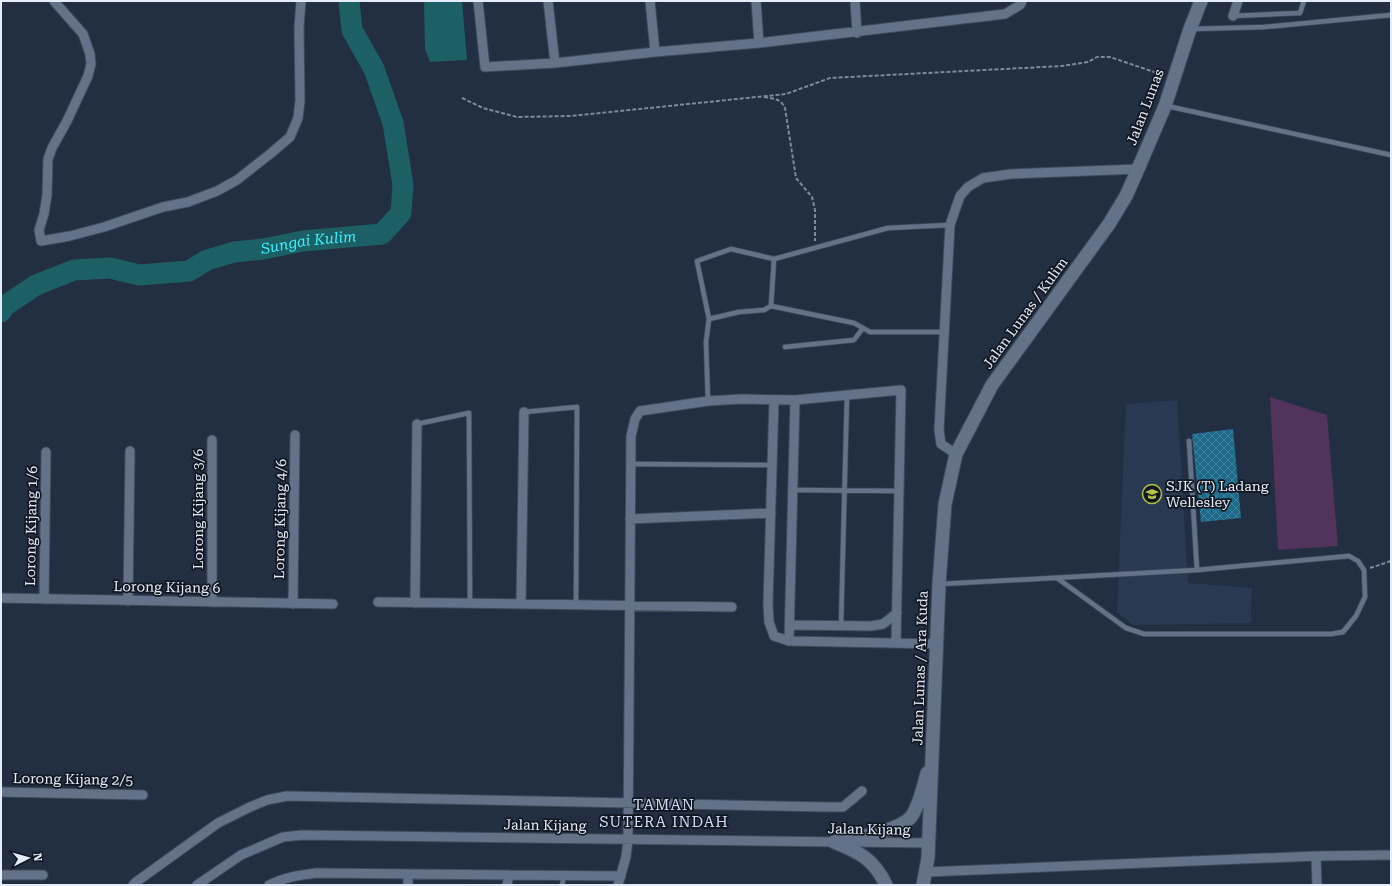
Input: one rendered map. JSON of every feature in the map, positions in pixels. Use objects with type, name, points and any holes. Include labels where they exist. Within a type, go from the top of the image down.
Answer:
[{"type":"main road","name":"Jalan Lunas","points":[[1190,29],[1194,1]]},
{"type":"main road","name":"Jalan Lunas","points":[[1126,196],[1165,106],[1190,29],[1201,1]]},
{"type":"main road","name":"Jalan Lunas / Kulim","points":[[956,454],[992,385],[1109,224],[1126,196]]},
{"type":"main road","name":"Jalan Lunas / Ara Kuda","points":[[923,885],[929,843],[938,644],[939,584],[945,504],[956,454]]},
{"type":"main road","points":[[834,842],[879,832],[899,825],[911,817],[919,799],[933,756]]},
{"type":"main road","points":[[834,842],[854,850],[866,858],[882,875],[886,885]]},
{"type":"street","points":[[54,1],[83,34],[90,54],[91,64],[88,76],[48,159],[47,195],[44,214],[38,230],[41,241],[70,236],[163,207],[188,202],[217,191],[237,180],[290,137],[298,118],[300,101],[299,27],[301,1]]},
{"type":"street","points":[[478,1],[484,67],[555,63],[759,43],[1005,14],[1020,5],[1022,1]]},
{"type":"street","points":[[548,1],[555,63]]},
{"type":"street","points":[[650,1],[655,52]]},
{"type":"street","points":[[756,1],[759,43]]},
{"type":"street","points":[[855,1],[857,32]]},
{"type":"street","points":[[1233,16],[1238,1]]},
{"type":"street","points":[[956,454],[941,444],[939,430],[950,225],[960,196],[968,187],[983,178],[1010,174],[1138,169]]},
{"type":"street","points":[[269,885],[286,878],[317,873],[564,876],[620,880],[626,858],[628,840],[631,436],[635,419],[640,411],[708,401],[741,399],[795,400],[901,390],[896,643]]},
{"type":"street","points":[[774,400],[768,622],[774,636],[789,641],[938,644]]},
{"type":"street","points":[[789,641],[795,400]]},
{"type":"street","points":[[521,604],[524,412]]},
{"type":"street","points":[[415,603],[417,424]]},
{"type":"street","name":"Lorong Kijang 4/6","points":[[293,604],[295,435]]},
{"type":"street","name":"Lorong Kijang 3/6","points":[[212,440],[212,602]]},
{"type":"street","points":[[128,601],[130,451]]},
{"type":"street","name":"Lorong Kijang 1/6","points":[[44,599],[46,452]]},
{"type":"street","points":[[630,518],[771,513]]},
{"type":"street","name":"Lorong Kijang 6","points":[[1,598],[333,604]]},
{"type":"street","points":[[378,602],[732,607]]},
{"type":"street","points":[[790,625],[871,626],[883,624],[897,613]]},
{"type":"street","points":[[133,885],[218,823],[267,800],[286,796],[844,807],[862,791]]},
{"type":"street","name":"Lorong Kijang 2/5","points":[[1,792],[143,795]]},
{"type":"street","name":"Jalan Kijang","points":[[197,885],[241,855],[264,844],[282,838],[295,836],[929,843]]},
{"type":"street","points":[[926,872],[1316,856],[1391,855]]},
{"type":"street","points":[[1316,856],[1317,885]]},
{"type":"street","points":[[408,874],[408,885]]},
{"type":"street","points":[[1,875],[43,875]]},
{"type":"street","points":[[507,885],[509,875]]},
{"type":"lane","points":[[1233,16],[1300,13],[1304,1]]},
{"type":"lane","points":[[1190,29],[1264,27],[1391,15]]},
{"type":"lane","points":[[1165,106],[1391,155]]},
{"type":"lane","points":[[708,401],[706,342],[709,319],[696,261],[731,249],[774,259],[888,228],[950,225]]},
{"type":"lane","points":[[771,306],[774,259]]},
{"type":"lane","points":[[709,319],[739,312],[764,310],[771,306],[854,323],[870,332],[944,332]]},
{"type":"lane","points":[[785,347],[854,340],[863,328]]},
{"type":"lane","points":[[841,626],[847,395]]},
{"type":"lane","points":[[524,412],[577,407],[576,605]]},
{"type":"lane","points":[[417,424],[469,413],[470,604]]},
{"type":"lane","points":[[1189,441],[1197,570]]},
{"type":"lane","points":[[631,464],[772,465]]},
{"type":"lane","points":[[793,490],[899,491]]},
{"type":"lane","points":[[939,584],[1197,570],[1349,556],[1358,561],[1364,570],[1365,597],[1356,616],[1343,632],[1331,634],[1144,634],[1126,628],[1057,578]]},
{"type":"lane","points":[[562,885],[564,876]]},
{"type":"path","points":[[462,98],[483,108],[517,117],[571,116],[786,94],[830,78],[1062,66],[1088,62],[1096,57],[1110,57],[1174,79]]},
{"type":"path","points":[[761,96],[777,99],[782,102],[785,108],[796,178],[812,197],[815,210],[815,248]]},
{"type":"path","points":[[1364,570],[1391,561]]},
{"type":"shaded area","points":[[424,1],[462,1],[467,60],[430,62],[425,49]]},
{"type":"shaded area","points":[[1270,397],[1327,415],[1338,546],[1278,550]]},
{"type":"shaded area","name":"SJK (T) Ladang Wellesley","points":[[1177,400],[1188,583],[1252,588],[1251,623],[1133,625],[1117,612],[1126,404]]},
{"type":"building","points":[[1233,429],[1241,518],[1201,522],[1192,434]]},
{"type":"waterway","name":"Sungai Kulim","points":[[1,312],[6,305],[36,285],[74,270],[110,268],[139,275],[189,271],[207,260],[234,252],[263,249],[303,241],[382,234],[401,213],[403,185],[393,123],[374,69],[352,30],[349,1]]},
{"type":"place","name":"SJK (T) Ladang Wellesley","points":[[1152,494]]},
{"type":"district","name":"TAMAN SUTERA INDAH","points":[[664,814]]}]
